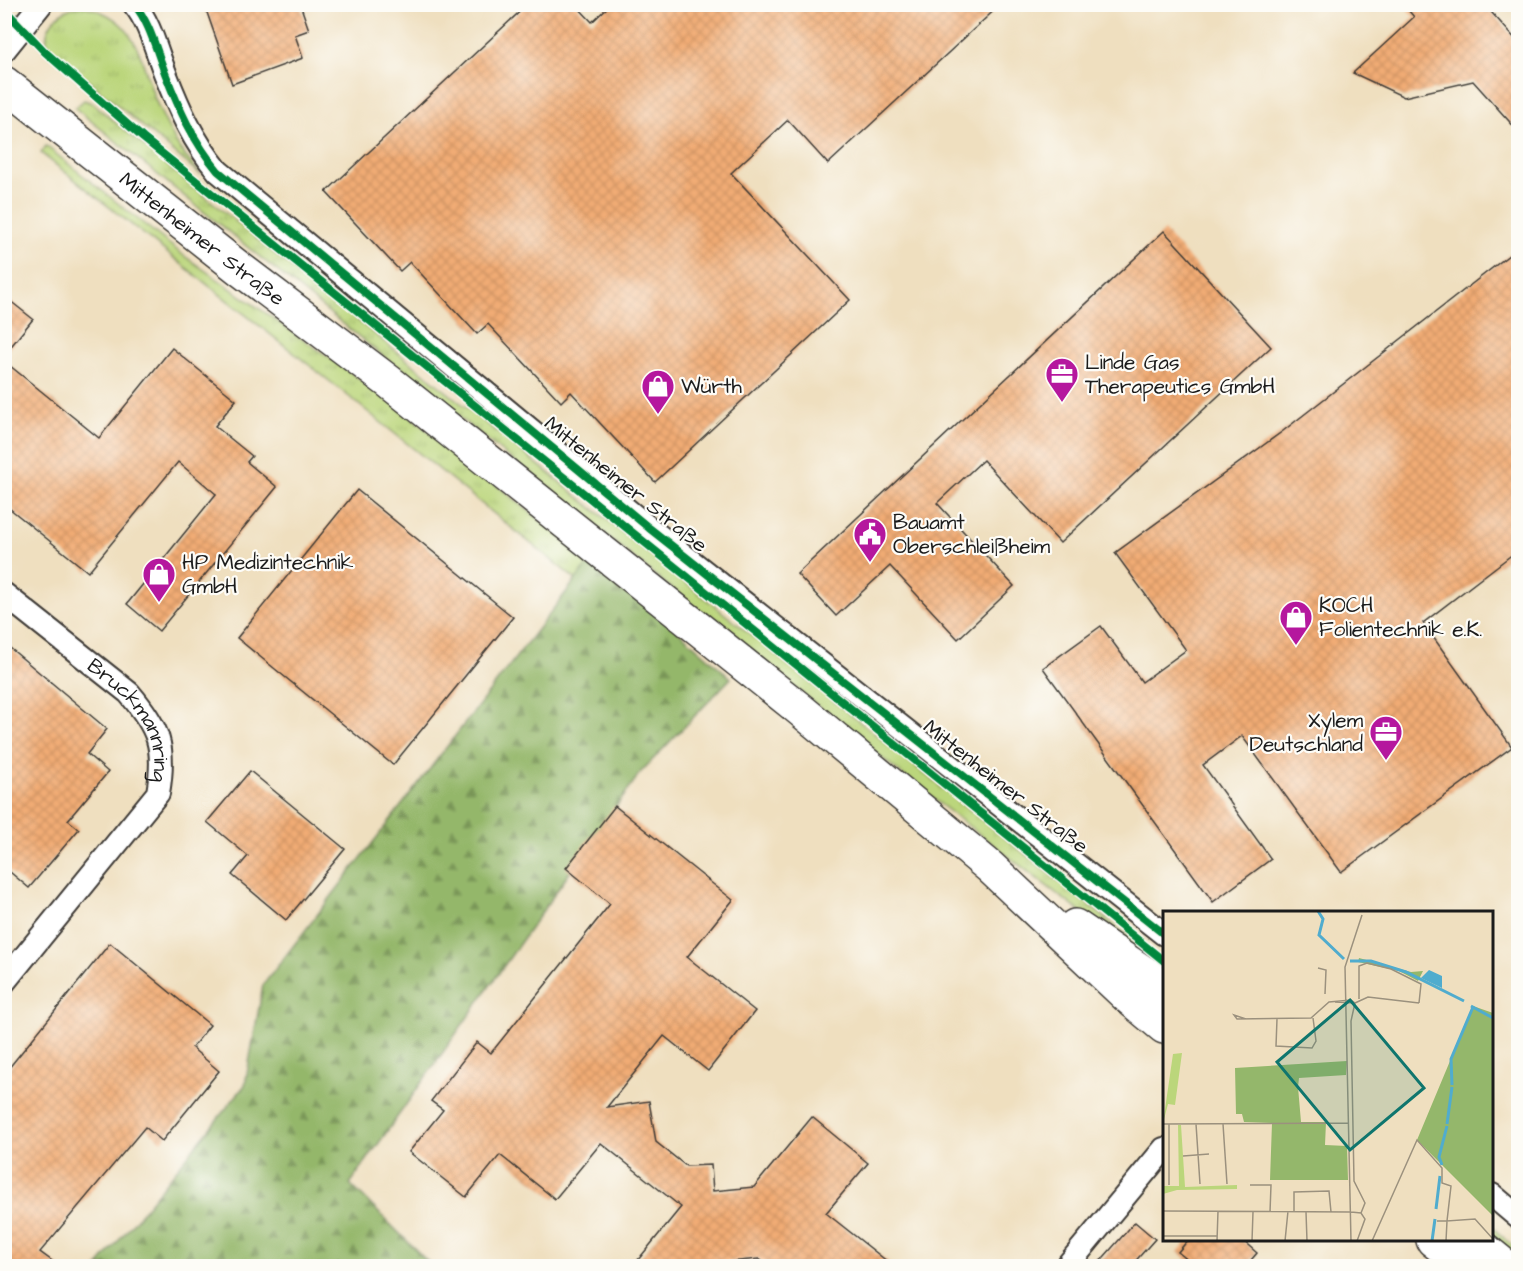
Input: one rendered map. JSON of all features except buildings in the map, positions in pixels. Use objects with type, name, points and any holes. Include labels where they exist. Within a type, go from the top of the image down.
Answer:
[{"type":"main road","name":"Mittenheimer Straße","points":[[4,83],[240,269],[407,396],[797,707],[990,867],[1128,997],[1163,1026]]},
{"type":"main road","name":"Mittenheimer Straße","points":[[990,867],[1148,975],[1163,988]]},
{"type":"main road","points":[[1435,1241],[1466,1266]]},
{"type":"main road","points":[[1475,1241],[1505,1266]]},
{"type":"street","points":[[4,50],[41,4]]},
{"type":"street","name":"Mittenheimer Straße","points":[[134,4],[146,21],[189,130],[201,151],[218,171],[649,528],[1163,933]]},
{"type":"street","name":"Bruckmannring","points":[[4,594],[129,693],[144,711],[160,743],[162,768],[158,793],[4,982]]},
{"type":"street","points":[[1067,1266],[1163,1150]]},
{"type":"street","points":[[1493,1196],[1518,1217]]},
{"type":"green space","points":[[82,6],[100,11],[114,19],[133,40],[157,104],[176,142],[201,175],[48,47],[48,30],[54,20],[69,9]]},
{"type":"green space","points":[[84,100],[92,103],[302,276],[1163,964],[1163,975],[918,787],[75,108]]},
{"type":"green space","points":[[46,146],[183,255],[388,399],[631,592],[622,617],[342,391],[41,153]]},
{"type":"green space","points":[[594,556],[731,678],[640,773],[350,1184],[432,1266],[98,1266],[245,1085],[263,985]]},
{"type":"green space","points":[[1493,1229],[1518,1251],[1518,1263],[1493,1241]]},
{"type":"cycle path","points":[[134,4],[148,28],[187,124],[218,171],[649,528],[1163,933]]},
{"type":"cycle path","points":[[4,9],[45,52],[143,138],[1163,960]]},
{"type":"place","name":"Linde Gas Therapeutics GmbH","points":[[1062,403]]},
{"type":"place","name":"Würth","points":[[658,415]]},
{"type":"place","name":"Bauamt Oberschleißheim","points":[[870,563]]},
{"type":"place","name":"HP Medizintechnik GmbH","points":[[159,603]]},
{"type":"place","name":"KOCH Folientechnik e.K.","points":[[1296,646]]},
{"type":"place","name":"Xylem Deutschland","points":[[1386,761]]}]
